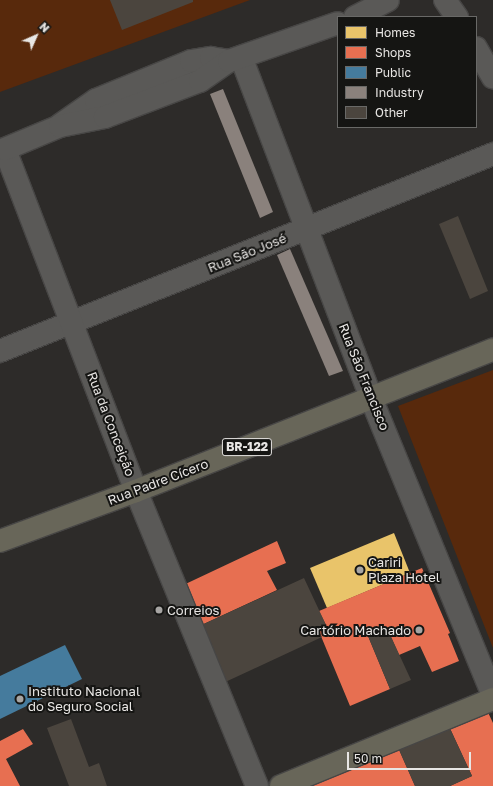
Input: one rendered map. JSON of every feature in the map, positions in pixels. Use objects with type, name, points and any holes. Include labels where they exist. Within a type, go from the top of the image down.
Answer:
[{"type":"highway","name":"Rua Padre Cícero","points":[[0,541],[136,491],[493,350]]},
{"type":"highway","points":[[281,786],[493,699]]},
{"type":"street","points":[[445,0],[456,16]]},
{"type":"street","points":[[356,10],[384,1]]},
{"type":"street","points":[[235,59],[337,23]]},
{"type":"street","points":[[477,50],[493,78]]},
{"type":"street","name":"Rua da Conceição","points":[[235,59],[200,81],[105,117],[60,126],[5,149],[73,322],[136,491],[257,786]]},
{"type":"street","name":"Rua São Francisco","points":[[235,59],[305,230],[371,398],[493,694]]},
{"type":"street","name":"Rua São José","points":[[0,351],[493,154]]},
{"type":"shaded area","points":[[0,0],[250,0],[0,92]]},
{"type":"shaded area","points":[[493,370],[493,648],[398,406]]},
{"type":"building: Homes","name":"Cariri Plaza Hotel","points":[[394,533],[410,573],[327,608],[310,568]]},
{"type":"building: Shops","points":[[277,541],[286,563],[267,571],[277,590],[195,628],[177,588]]},
{"type":"building: Shops","points":[[422,568],[450,633],[448,634],[459,661],[432,672],[420,646],[399,655],[387,628],[368,636],[390,689],[350,706],[318,629],[326,625],[319,611]]},
{"type":"building: Shops","points":[[485,706],[493,723],[493,786],[450,786],[472,776],[447,722]]},
{"type":"building: Shops","points":[[23,729],[33,744],[6,759],[20,786],[0,786],[0,741]]},
{"type":"building: Shops","points":[[397,745],[415,786],[305,786]]},
{"type":"building: Public","name":"Instituto Nacional do Seguro Social","points":[[65,645],[82,679],[0,719],[0,676]]},
{"type":"building: Industry","points":[[223,89],[273,212],[260,218],[210,94]]},
{"type":"building: Industry","points":[[290,249],[343,371],[329,376],[277,255]]},
{"type":"building: Other","points":[[110,0],[193,0],[193,2],[122,30]]},
{"type":"building: Other","points":[[458,216],[488,291],[470,299],[439,224]]},
{"type":"building: Other","points":[[304,578],[326,625],[318,629],[322,637],[221,684],[195,628]]},
{"type":"building: Other","points":[[387,628],[411,680],[390,689],[368,636]]},
{"type":"building: Other","points":[[71,719],[89,767],[99,763],[107,786],[69,786],[47,728]]},
{"type":"building: Other","points":[[447,722],[472,776],[450,786],[415,786],[397,745]]},
{"type":"place","name":"Cariri Plaza Hotel","points":[[360,570]]},
{"type":"place","name":"Correios","points":[[159,610]]},
{"type":"place","name":"Cartório Machado","points":[[419,630]]},
{"type":"place","name":"Instituto Nacional do Seguro Social","points":[[20,699]]}]
